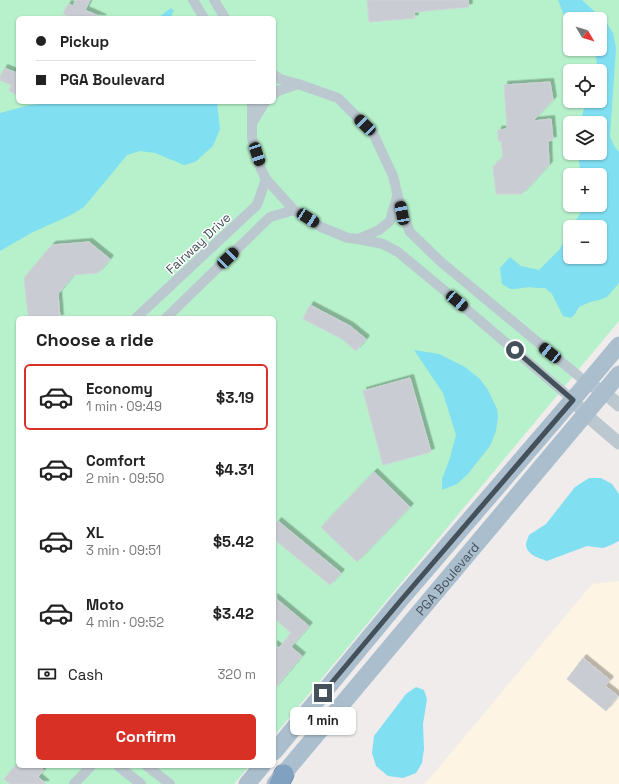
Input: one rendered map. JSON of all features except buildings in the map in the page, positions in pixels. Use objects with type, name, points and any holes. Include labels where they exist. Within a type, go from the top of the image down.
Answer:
[{"type":"main road","name":"PGA Boulevard","points":[[276,750],[402,599],[619,345]]},
{"type":"main road","name":"PGA Boulevard","points":[[279,781],[619,374]]},
{"type":"main road","points":[[247,784],[260,768]]},
{"type":"street","points":[[193,0],[203,16]]},
{"type":"street","points":[[214,0],[225,16]]},
{"type":"street","points":[[276,76],[338,98],[374,133],[393,176],[402,213],[410,232],[441,262],[587,383],[604,392],[619,405]]},
{"type":"street","points":[[276,92],[298,84]]},
{"type":"street","points":[[252,104],[252,138],[262,169],[266,179],[294,210],[321,227],[348,238],[383,244],[398,252],[573,400],[585,414],[619,443]]},
{"type":"street","points":[[252,123],[264,104]]},
{"type":"street","name":"Fairway Drive","points":[[138,316],[257,205],[266,179]]},
{"type":"street","points":[[358,239],[379,230],[390,220],[398,193]]},
{"type":"street","points":[[168,316],[270,218],[294,210]]},
{"type":"street","points":[[74,784],[89,768]]},
{"type":"street","points":[[121,768],[141,784]]},
{"type":"street","points":[[150,768],[170,784]]},
{"type":"shaded area","points":[[619,581],[619,784],[425,784],[592,584]]},
{"type":"green space","points":[[0,0],[619,0],[619,321],[276,734],[276,316],[16,316],[16,768],[247,768],[234,784],[0,784]]},
{"type":"water","points":[[558,0],[582,0],[595,12],[563,12]]},
{"type":"water","points":[[171,8],[174,11],[171,16],[160,16]]},
{"type":"water","points":[[607,24],[613,33],[616,48],[610,136],[614,146],[619,152],[619,283],[607,297],[579,307],[571,318],[563,316],[552,294],[545,288],[530,287],[510,289],[502,284],[500,268],[510,257],[521,266],[539,270],[559,250],[563,243],[563,264],[607,264],[607,220],[576,220],[581,212],[607,212],[607,168],[580,168],[579,160],[607,160],[607,116],[582,116],[584,108],[607,108],[607,64],[597,64],[596,57],[607,56]]},
{"type":"water","points":[[217,104],[220,129],[213,146],[195,162],[184,165],[155,153],[140,151],[127,155],[84,207],[69,216],[33,232],[0,251],[0,113],[30,105]]},
{"type":"water","points":[[414,350],[439,354],[465,367],[480,379],[488,390],[497,409],[498,417],[496,431],[490,446],[467,475],[457,484],[442,490],[442,479],[449,461],[456,435],[443,393]]},
{"type":"water","points":[[589,478],[601,478],[612,484],[619,494],[619,541],[603,548],[587,546],[547,561],[531,554],[526,545],[529,535],[546,524],[575,487]]},
{"type":"water","points":[[416,687],[424,690],[427,699],[423,724],[424,749],[422,763],[416,773],[403,778],[388,776],[376,766],[372,753],[374,736],[406,694]]},
{"type":"route","points":[[323,693],[573,400],[515,350]]}]
